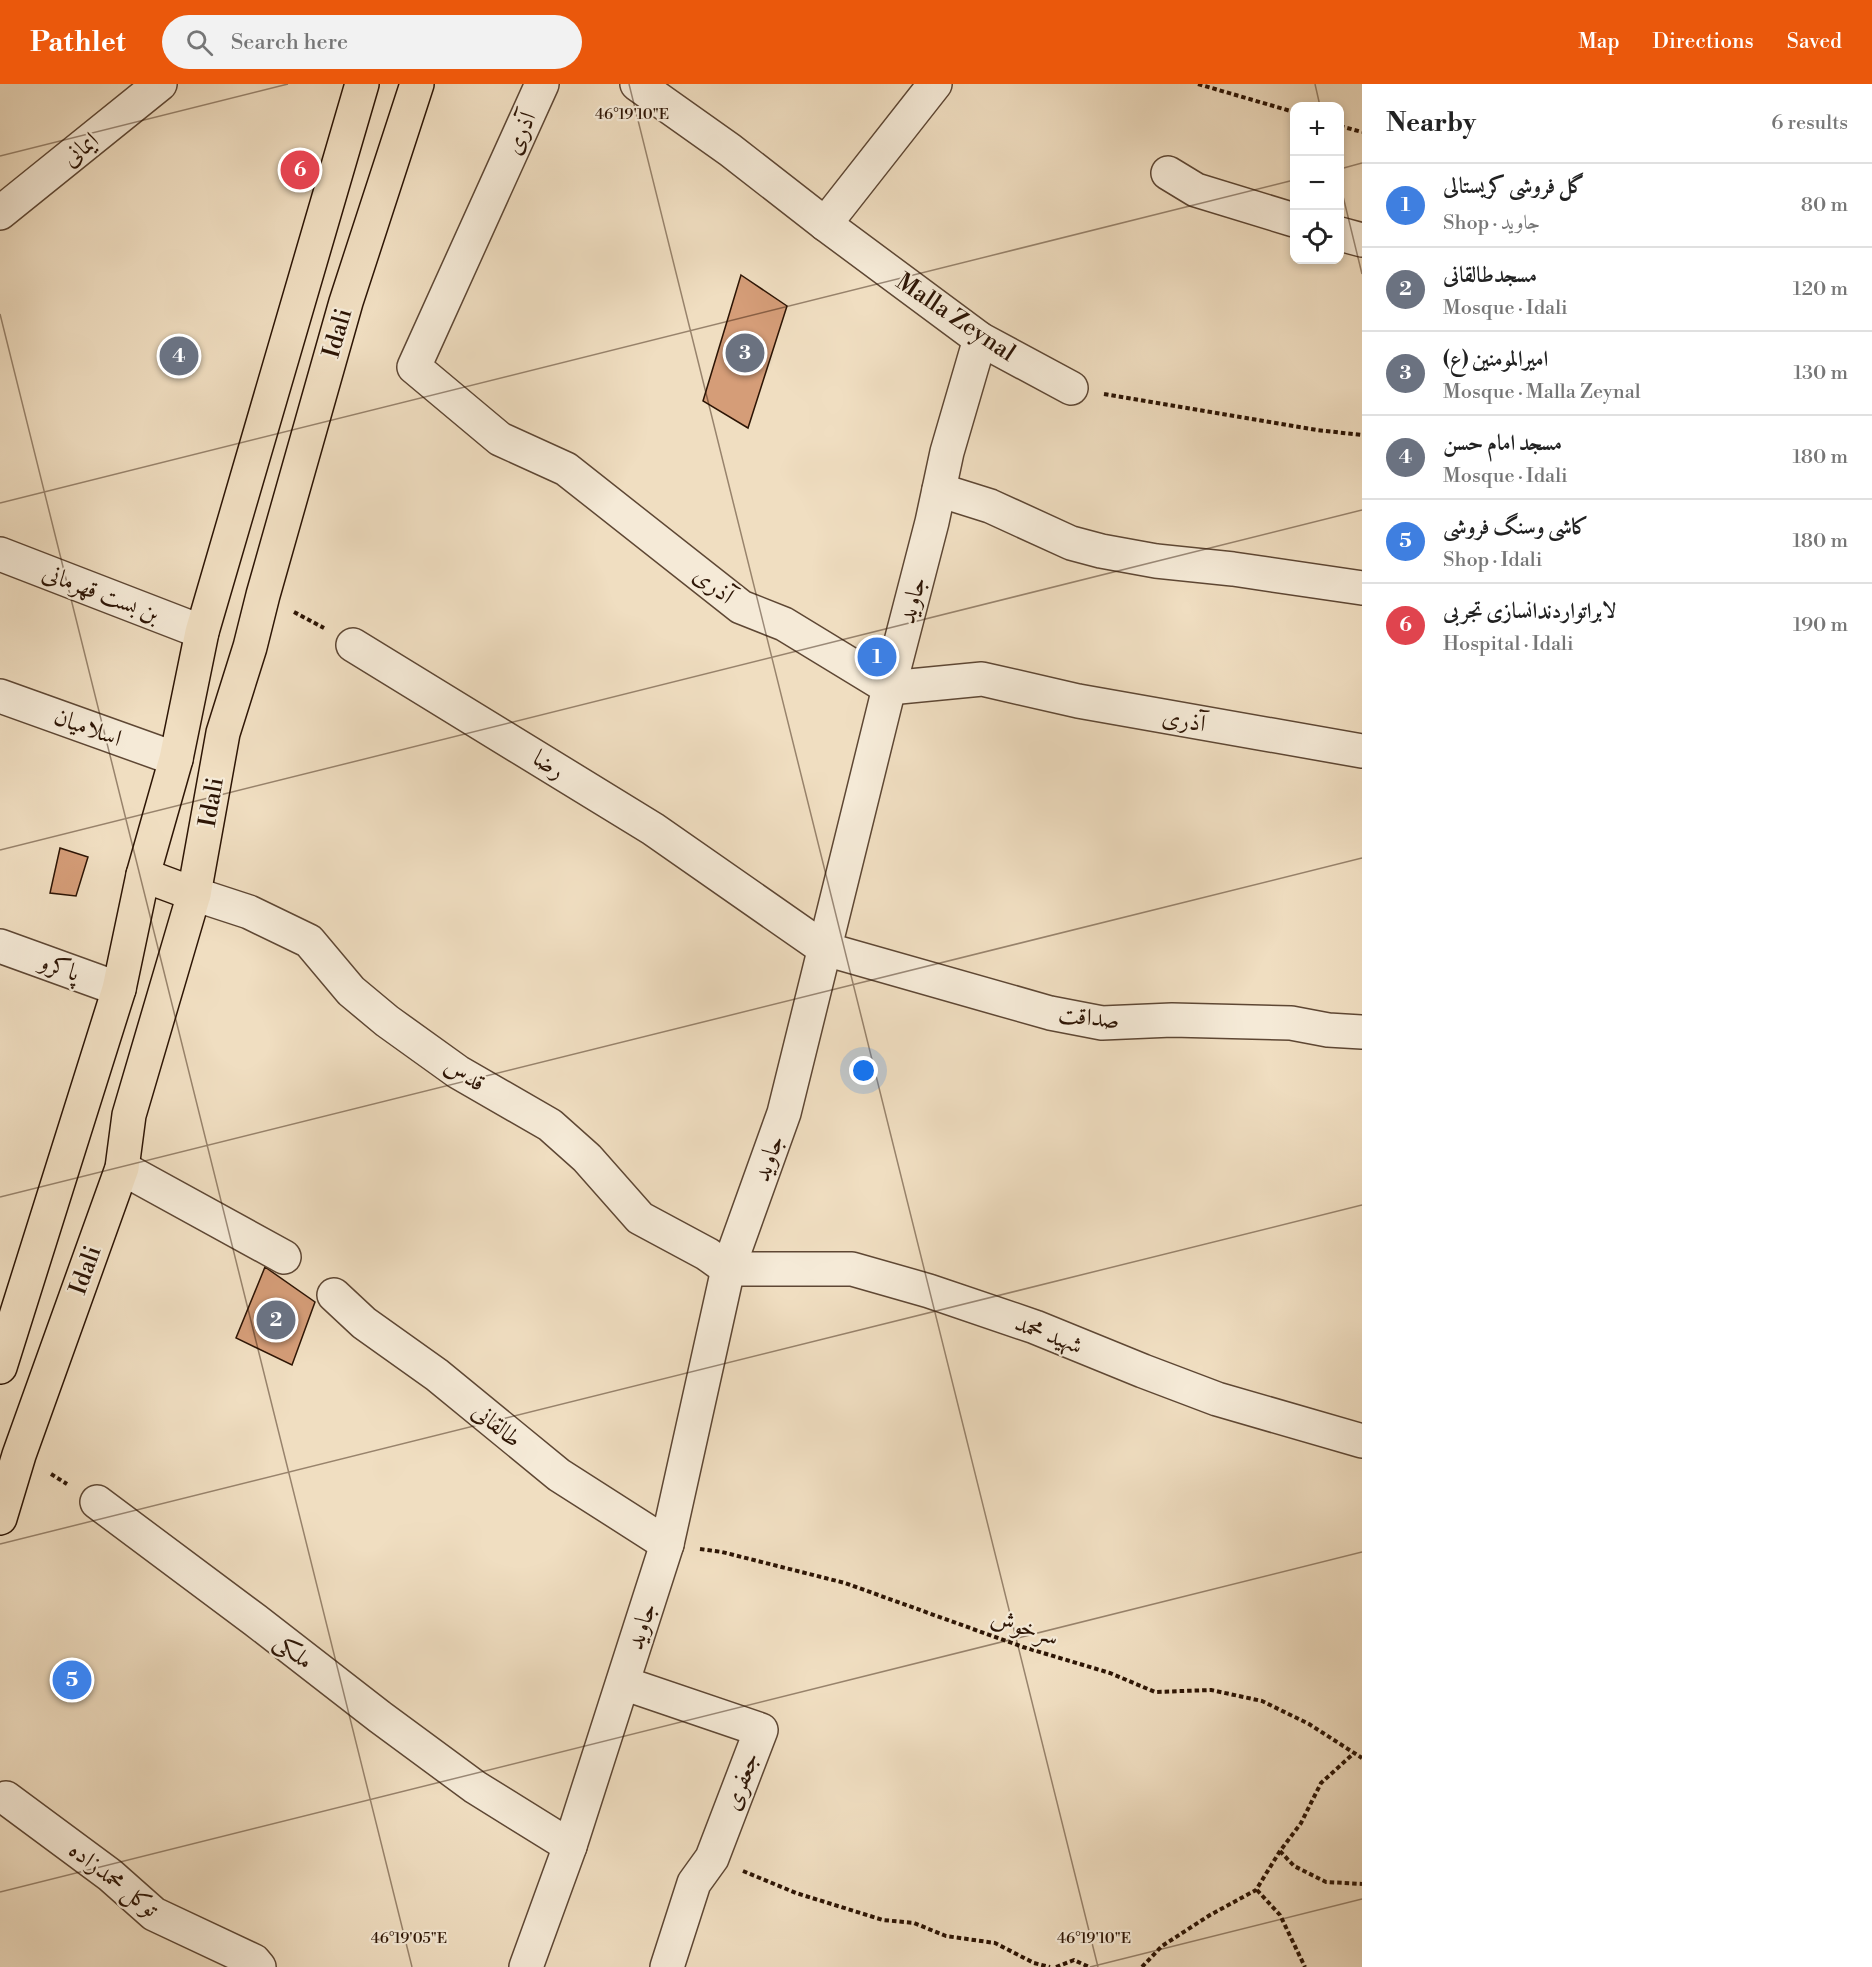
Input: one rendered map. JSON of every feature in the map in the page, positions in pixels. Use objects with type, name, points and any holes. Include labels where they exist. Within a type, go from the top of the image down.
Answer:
[{"type":"main road","name":"Idali","points":[[0,1367],[119,988],[143,875],[176,759],[202,632],[362,84]]},
{"type":"main road","name":"Idali","points":[[0,1518],[19,1455],[122,1168],[129,1115],[194,894],[223,733],[250,647],[346,302],[417,84]]},
{"type":"main road","points":[[143,875],[194,894]]},
{"type":"street","name":"ایمانی","points":[[0,213],[160,84]]},
{"type":"street","name":"آذری","points":[[543,84],[414,367],[500,439],[566,469],[741,607],[784,624],[889,688],[982,679],[1078,701],[1362,751]]},
{"type":"street","name":"Malla Zeynal","points":[[637,84],[730,150],[980,339],[1071,388]]},
{"type":"street","points":[[825,224],[935,84]]},
{"type":"street","points":[[1168,173],[1196,190],[1290,219]]},
{"type":"street","points":[[1344,235],[1362,240]]},
{"type":"street","name":"جاوید","points":[[526,1967],[570,1846],[667,1544],[728,1269],[784,1113],[950,442],[980,339]]},
{"type":"street","points":[[939,490],[990,506],[1071,543],[1101,551],[1156,561],[1233,569],[1362,588]]},
{"type":"street","name":"بن بست قهرمانی","points":[[0,554],[202,632]]},
{"type":"street","name":"رضا","points":[[353,645],[653,829],[825,950]]},
{"type":"street","name":"اسلامیان","points":[[0,696],[176,759]]},
{"type":"street","name":"قدس","points":[[194,894],[249,912],[309,940],[351,991],[387,1021],[458,1072],[550,1125],[587,1158],[640,1218],[707,1254],[728,1269]]},
{"type":"street","name":"پاکرو","points":[[0,946],[119,988]]},
{"type":"street","name":"صداقت","points":[[825,950],[1050,1013],[1102,1023],[1172,1020],[1279,1023],[1362,1032]]},
{"type":"street","points":[[122,1168],[284,1257]]},
{"type":"street","name":"شهید محمد","points":[[728,1269],[852,1269],[1035,1327],[1217,1398],[1362,1441]]},
{"type":"street","name":"طالقانی","points":[[334,1296],[364,1323],[437,1375],[559,1474],[667,1544]]},
{"type":"street","name":"ملکی","points":[[97,1502],[475,1787],[570,1846]]},
{"type":"street","name":"جعفری","points":[[622,1683],[761,1730],[712,1858],[694,1883],[667,1967]]},
{"type":"street","name":"توکل محمدزاده","points":[[6,1798],[110,1875],[154,1914],[254,1960],[259,1967]]},
{"type":"path","points":[[1198,84],[1290,111]]},
{"type":"path","points":[[1344,127],[1362,132]]},
{"type":"path","points":[[1071,388],[1317,430],[1362,435]]},
{"type":"path","points":[[263,595],[353,645]]},
{"type":"path","points":[[19,1455],[97,1502]]},
{"type":"path","name":"سرخوش","points":[[667,1544],[722,1552],[845,1583],[1023,1647],[1110,1673],[1155,1692],[1211,1690],[1262,1701],[1309,1724],[1362,1758]]},
{"type":"path","points":[[1142,1967],[1162,1946],[1210,1915],[1256,1890],[1301,1822],[1321,1783],[1353,1754]]},
{"type":"path","points":[[1280,1851],[1294,1866],[1326,1882],[1362,1884]]},
{"type":"path","points":[[712,1858],[796,1893],[883,1920],[914,1923],[946,1936],[995,1942],[1034,1963],[1050,1967]]},
{"type":"path","points":[[1256,1890],[1280,1915],[1305,1967]]},
{"type":"path","points":[[1056,1967],[1074,1960],[1089,1967]]},
{"type":"building","points":[[741,275],[787,306],[748,428],[703,401]]},
{"type":"building","points":[[60,848],[88,857],[76,896],[50,893]]},
{"type":"building","points":[[265,1267],[315,1302],[292,1365],[236,1338]]},
{"type":"place","name":"لابراتواردندانسازی تجربی","points":[[300,170]]},
{"type":"place","name":"امیرالمومنین (ع)","points":[[745,353]]},
{"type":"place","name":"مسجد امام حسن","points":[[179,356]]},
{"type":"place","name":"گل فروشی کریستالی","points":[[877,657]]},
{"type":"place","name":"مسجدطالقانی","points":[[276,1320]]},
{"type":"place","name":"کاشی وسنگ فروشی","points":[[72,1680]]}]
